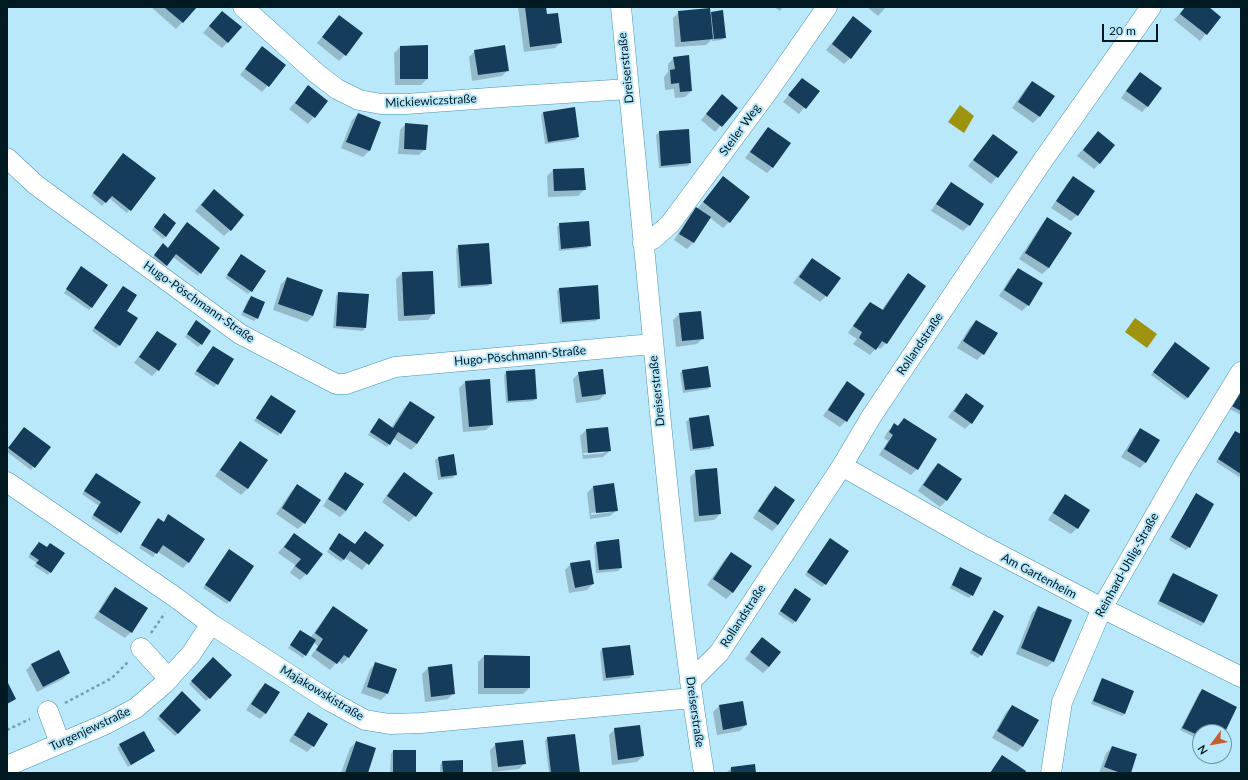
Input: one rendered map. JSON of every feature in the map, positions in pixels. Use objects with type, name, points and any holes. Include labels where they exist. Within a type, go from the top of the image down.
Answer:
[{"type":"street","name":"Mickiewiczstraße","points":[[243,7],[316,73],[337,89],[359,100],[381,104],[406,104],[629,89]]},
{"type":"street","name":"Dreiserstraße","points":[[620,7],[671,525],[691,690],[704,773]]},
{"type":"street","name":"Steiler Weg","points":[[643,243],[653,239],[670,224],[764,97],[827,7]]},
{"type":"street","name":"Rollandstraße","points":[[691,690],[719,653],[842,466],[871,417],[1041,164],[1151,7]]},
{"type":"street","name":"Hugo-Pöschmann-Straße","points":[[7,158],[36,185],[240,334],[336,384],[346,384],[395,367],[653,344]]},
{"type":"street","name":"Reinhard-Uhlig-Straße","points":[[1051,773],[1062,702],[1102,608],[1184,465],[1241,372]]},
{"type":"street","name":"Am Gartenheim","points":[[842,466],[976,542],[1102,608],[1241,677]]},
{"type":"street","name":"Majakowskistraße","points":[[7,482],[175,597],[211,624],[330,701],[365,720],[390,724],[421,723],[691,690]]},
{"type":"street","name":"Turgenjewstraße","points":[[7,766],[106,724],[136,708],[169,679],[191,654],[211,624]]},
{"type":"street","points":[[141,648],[169,679]]},
{"type":"street","points":[[48,711],[60,743]]},
{"type":"path","points":[[7,730],[112,678],[141,648],[175,597]]},
{"type":"shaded area","points":[[960,105],[974,116],[964,133],[948,122]]},
{"type":"shaded area","points":[[1135,318],[1157,334],[1147,348],[1125,332]]},
{"type":"building","points":[[164,7],[197,7],[183,23]]},
{"type":"building","points":[[525,7],[546,7],[547,14],[558,13],[562,43],[530,47]]},
{"type":"building","points":[[1185,7],[1209,7],[1221,17],[1207,35],[1180,14]]},
{"type":"building","points":[[710,8],[713,39],[681,42],[678,11]]},
{"type":"building","points":[[723,10],[726,38],[714,39],[711,12]]},
{"type":"building","points":[[222,11],[242,27],[228,43],[209,26]]},
{"type":"building","points":[[339,15],[363,33],[346,56],[322,37]]},
{"type":"building","points":[[853,16],[872,31],[851,59],[832,44]]},
{"type":"building","points":[[428,45],[428,79],[400,79],[400,46]]},
{"type":"building","points":[[505,45],[509,71],[478,75],[474,50]]},
{"type":"building","points":[[262,46],[286,65],[269,87],[245,69]]},
{"type":"building","points":[[689,55],[692,91],[680,92],[679,83],[671,84],[670,70],[675,69],[673,57]]},
{"type":"building","points":[[1140,72],[1162,88],[1148,107],[1126,91]]},
{"type":"building","points":[[802,78],[820,91],[806,109],[788,95]]},
{"type":"building","points":[[1032,81],[1055,96],[1040,117],[1018,102]]},
{"type":"building","points":[[308,85],[328,101],[315,118],[295,103]]},
{"type":"building","points":[[722,94],[738,108],[722,127],[706,114]]},
{"type":"building","points":[[575,107],[579,137],[548,142],[543,112]]},
{"type":"building","points":[[358,113],[381,122],[370,151],[346,142]]},
{"type":"building","points":[[405,123],[428,125],[426,150],[404,149]]},
{"type":"building","points":[[768,127],[791,143],[773,168],[750,152]]},
{"type":"building","points":[[689,129],[691,163],[661,166],[659,131]]},
{"type":"building","points":[[1098,131],[1115,145],[1100,164],[1083,150]]},
{"type":"building","points":[[993,134],[1018,152],[998,178],[973,160]]},
{"type":"building","points":[[123,153],[156,178],[131,211],[112,196],[106,203],[93,193]]},
{"type":"building","points":[[584,168],[586,190],[554,191],[553,169]]},
{"type":"building","points":[[723,176],[750,197],[730,223],[703,202]]},
{"type":"building","points":[[1073,176],[1095,191],[1078,216],[1056,201]]},
{"type":"building","points":[[951,182],[984,204],[970,226],[936,204]]},
{"type":"building","points":[[214,189],[244,215],[231,231],[201,205]]},
{"type":"building","points":[[696,207],[711,217],[694,243],[679,234]]},
{"type":"building","points":[[164,213],[176,223],[166,237],[154,227]]},
{"type":"building","points":[[1047,217],[1072,233],[1049,268],[1025,253]]},
{"type":"building","points":[[589,221],[591,246],[561,249],[559,223]]},
{"type":"building","points":[[187,222],[220,248],[201,274],[176,254],[167,266],[154,255],[163,243],[168,248]]},
{"type":"building","points":[[489,243],[492,284],[461,286],[458,245]]},
{"type":"building","points":[[241,254],[266,271],[252,292],[227,275]]},
{"type":"building","points":[[812,258],[841,278],[827,297],[799,277]]},
{"type":"building","points":[[81,266],[108,285],[92,308],[66,289]]},
{"type":"building","points":[[1018,268],[1043,283],[1029,306],[1004,290]]},
{"type":"building","points":[[433,271],[435,314],[404,316],[402,272]]},
{"type":"building","points":[[908,273],[926,286],[887,344],[882,341],[876,350],[859,338],[862,332],[853,326],[870,302],[883,310]]},
{"type":"building","points":[[287,277],[323,290],[313,316],[278,304]]},
{"type":"building","points":[[598,285],[600,319],[562,322],[559,288]]},
{"type":"building","points":[[123,286],[137,295],[127,311],[138,318],[120,346],[94,328]]},
{"type":"building","points":[[338,292],[369,294],[366,328],[336,326]]},
{"type":"building","points":[[251,296],[265,302],[258,319],[243,312]]},
{"type":"building","points":[[701,311],[704,339],[682,341],[679,313]]},
{"type":"building","points":[[196,320],[211,331],[202,345],[187,334]]},
{"type":"building","points":[[976,320],[998,333],[984,355],[963,341]]},
{"type":"building","points":[[157,331],[177,344],[159,371],[139,357]]},
{"type":"building","points":[[1175,342],[1210,368],[1188,398],[1153,372]]},
{"type":"building","points":[[213,346],[234,359],[218,385],[196,371]]},
{"type":"building","points":[[708,366],[711,387],[685,390],[682,370]]},
{"type":"building","points":[[535,369],[537,399],[508,401],[506,371]]},
{"type":"building","points":[[603,369],[606,394],[582,397],[578,372]]},
{"type":"building","points":[[490,379],[493,425],[469,427],[465,381]]},
{"type":"building","points":[[847,381],[865,394],[847,422],[828,410]]},
{"type":"building","points":[[1241,387],[1241,411],[1228,404]]},
{"type":"building","points":[[966,393],[984,406],[972,424],[954,411]]},
{"type":"building","points":[[271,395],[296,411],[281,434],[256,418]]},
{"type":"building","points":[[410,401],[435,417],[417,444],[398,432],[390,445],[370,432],[379,418],[393,428]]},
{"type":"building","points":[[709,415],[714,446],[693,449],[689,418]]},
{"type":"building","points":[[904,418],[937,439],[918,470],[884,449],[893,435],[889,432],[894,423],[898,426]]},
{"type":"building","points":[[24,427],[51,447],[35,468],[8,448]]},
{"type":"building","points":[[608,427],[611,451],[588,453],[586,429]]},
{"type":"building","points":[[1140,428],[1160,440],[1146,463],[1127,451]]},
{"type":"building","points":[[1235,431],[1241,434],[1241,474],[1218,459]]},
{"type":"building","points":[[240,441],[268,460],[248,489],[220,470]]},
{"type":"building","points":[[454,454],[457,475],[441,477],[438,457]]},
{"type":"building","points":[[938,463],[962,479],[947,501],[923,485]]},
{"type":"building","points":[[717,468],[721,514],[699,516],[695,470]]},
{"type":"building","points":[[345,472],[364,484],[346,511],[328,499]]},
{"type":"building","points":[[404,472],[433,493],[416,517],[387,496]]},
{"type":"building","points":[[96,473],[141,502],[121,533],[93,515],[101,502],[84,491]]},
{"type":"building","points":[[614,483],[618,511],[596,513],[593,486]]},
{"type":"building","points":[[297,484],[321,500],[305,524],[282,508]]},
{"type":"building","points":[[775,486],[795,500],[778,525],[758,511]]},
{"type":"building","points":[[1196,493],[1214,504],[1190,548],[1171,537]]},
{"type":"building","points":[[1065,494],[1090,510],[1078,529],[1053,513]]},
{"type":"building","points":[[168,514],[205,539],[189,563],[163,545],[157,554],[141,545],[158,518],[164,522]]},
{"type":"building","points":[[365,531],[384,545],[369,565],[350,551],[344,560],[329,549],[339,533],[355,544]]},
{"type":"building","points":[[294,533],[323,554],[307,575],[295,566],[301,559],[284,547]]},
{"type":"building","points":[[830,538],[849,551],[826,585],[807,572]]},
{"type":"building","points":[[619,539],[622,568],[599,570],[596,542]]},
{"type":"building","points":[[39,542],[47,547],[50,543],[65,553],[51,573],[36,563],[39,560],[30,554]]},
{"type":"building","points":[[229,549],[254,566],[230,602],[205,585]]},
{"type":"building","points":[[731,552],[752,566],[733,593],[713,579]]},
{"type":"building","points":[[590,560],[594,584],[575,588],[570,563]]},
{"type":"building","points":[[960,567],[982,578],[973,596],[952,585]]},
{"type":"building","points":[[1173,573],[1218,595],[1204,623],[1159,601]]},
{"type":"building","points":[[115,587],[148,608],[132,633],[99,612]]},
{"type":"building","points":[[795,588],[811,599],[796,622],[780,611]]},
{"type":"building","points":[[333,606],[368,630],[349,658],[344,655],[337,664],[316,650],[323,639],[315,633]]},
{"type":"building","points":[[1038,606],[1072,620],[1054,662],[1021,648]]},
{"type":"building","points":[[994,610],[1004,616],[982,656],[972,650]]},
{"type":"building","points":[[300,630],[316,640],[306,656],[290,645]]},
{"type":"building","points":[[762,637],[781,652],[769,667],[750,652]]},
{"type":"building","points":[[630,645],[634,675],[606,678],[602,648]]},
{"type":"building","points":[[59,650],[70,673],[43,687],[31,664]]},
{"type":"building","points":[[484,655],[530,656],[530,688],[484,688]]},
{"type":"building","points":[[213,657],[232,675],[210,699],[191,681]]},
{"type":"building","points":[[375,662],[397,669],[388,694],[367,687]]},
{"type":"building","points":[[452,664],[455,694],[431,697],[428,667]]},
{"type":"building","points":[[1102,678],[1134,691],[1125,714],[1093,701]]},
{"type":"building","points":[[7,681],[16,699],[7,704]]},
{"type":"building","points":[[265,683],[280,692],[266,714],[251,704]]},
{"type":"building","points":[[1202,689],[1237,707],[1229,724],[1192,724],[1192,732],[1182,728]]},
{"type":"building","points":[[182,691],[201,710],[178,734],[159,716]]},
{"type":"building","points":[[743,701],[747,725],[723,730],[719,705]]},
{"type":"building","points":[[1012,705],[1039,720],[1023,747],[997,731]]},
{"type":"building","points":[[308,712],[328,724],[314,747],[294,735]]},
{"type":"building","points":[[640,725],[644,756],[618,760],[614,728]]},
{"type":"building","points":[[144,731],[155,751],[131,765],[119,744]]},
{"type":"building","points":[[575,734],[580,773],[551,773],[547,737]]},
{"type":"building","points":[[523,740],[526,764],[498,767],[495,743]]},
{"type":"building","points":[[356,741],[376,748],[368,773],[345,773]]},
{"type":"building","points":[[1112,746],[1137,754],[1131,773],[1121,773],[1104,767]]},
{"type":"building","points":[[393,750],[416,750],[416,773],[393,773]]},
{"type":"building","points":[[1002,755],[1026,771],[1025,773],[990,773]]},
{"type":"building","points":[[463,760],[463,773],[443,773],[442,761]]},
{"type":"building","points":[[755,764],[756,773],[731,773],[731,767]]}]
